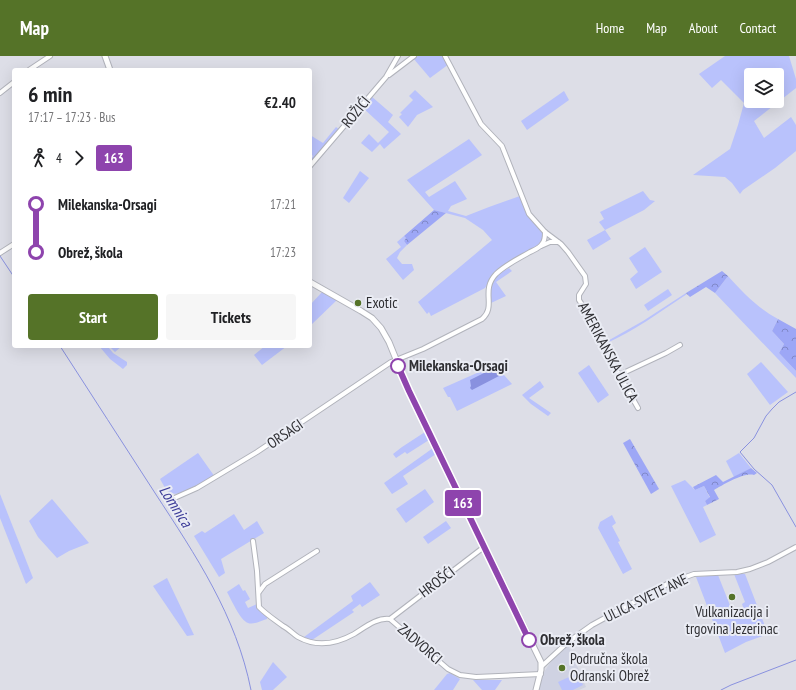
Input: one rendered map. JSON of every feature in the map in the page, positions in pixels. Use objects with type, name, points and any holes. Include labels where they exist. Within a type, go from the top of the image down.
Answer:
[{"type":"main road","points":[[105,56],[109,68]]},
{"type":"main road","points":[[312,283],[372,318],[385,335],[409,391],[542,666],[536,690]]},
{"type":"street","points":[[33,68],[50,56]]},
{"type":"street","name":"ROŽIĆI","points":[[312,164],[386,77],[398,56]]},
{"type":"street","points":[[386,77],[414,56]]},
{"type":"street","name":"AMERIKANSKA ULICA","points":[[445,56],[481,124],[502,146],[527,210],[545,232],[564,247],[586,279],[586,284],[578,295],[579,300],[592,320],[619,375],[638,408]]},
{"type":"street","points":[[0,93],[12,84]]},
{"type":"street","points":[[540,246],[544,241],[545,232]]},
{"type":"street","name":"ORSAGI","points":[[170,500],[204,485],[257,452],[370,375],[396,360],[460,331],[484,316],[489,308],[489,285],[496,274],[508,264],[540,246],[550,242],[558,242]]},
{"type":"street","points":[[0,253],[12,245]]},
{"type":"street","points":[[619,375],[680,345]]},
{"type":"street","name":"ZADVORCI","points":[[253,541],[257,571],[259,607],[270,617],[299,637],[317,643],[333,643],[380,620],[390,619],[448,669],[460,676],[476,677],[541,674]]},
{"type":"street","name":"HROŠĆI","points":[[390,619],[484,547]]},
{"type":"street","name":"ULICA SVETE ANE","points":[[542,666],[568,642],[592,625],[669,583],[694,574],[737,572],[750,569],[768,562],[796,547]]},
{"type":"street","points":[[258,594],[262,586],[317,551]]},
{"type":"shaded area","points":[[418,56],[443,56],[449,64],[430,78],[413,58]]},
{"type":"shaded area","points":[[725,56],[789,56],[796,79],[796,88],[784,97],[784,68],[744,68],[744,103],[721,80],[712,88],[699,74]]},
{"type":"shaded area","points":[[415,90],[433,107],[417,115],[408,127],[399,117],[402,114],[400,113],[413,100],[409,96]]},
{"type":"shaded area","points":[[564,91],[569,100],[527,130],[521,121]]},
{"type":"shaded area","points":[[371,96],[393,115],[388,122],[401,134],[384,149],[380,144],[372,152],[361,143],[369,134],[378,143],[389,132],[362,107]]},
{"type":"shaded area","points":[[744,103],[744,108],[771,108],[754,121],[764,138],[791,117],[796,125],[796,151],[775,168],[743,190],[740,194],[732,183],[725,177],[693,175],[730,149]]},
{"type":"shaded area","points":[[336,127],[340,130],[312,162],[312,136],[323,143]]},
{"type":"shaded area","points":[[469,139],[482,155],[425,192],[429,197],[455,181],[467,199],[451,206],[448,211],[466,216],[520,196],[526,212],[543,232],[542,238],[538,245],[507,263],[494,274],[485,288],[431,316],[429,312],[427,314],[418,302],[492,240],[483,230],[465,218],[434,210],[407,180]]},
{"type":"shaded area","points":[[360,171],[369,178],[349,203],[343,198]]},
{"type":"shaded area","points":[[643,191],[650,200],[655,201],[644,210],[605,230],[599,222],[604,219],[600,212]]},
{"type":"shaded area","points":[[605,230],[611,239],[593,250],[587,240]]},
{"type":"shaded area","points":[[404,236],[406,238],[404,241],[407,245],[400,252],[397,258],[402,264],[412,264],[414,270],[403,280],[386,259],[401,247],[397,242]]},
{"type":"shaded area","points":[[645,247],[662,272],[636,289],[630,279],[638,272],[629,258]]},
{"type":"shaded area","points":[[509,268],[512,271],[496,282],[506,296],[491,303],[491,291],[495,278]]},
{"type":"shaded area","points":[[728,276],[751,300],[778,319],[772,331],[784,344],[779,353],[796,371],[796,378],[715,293]]},
{"type":"shaded area","points":[[668,289],[672,295],[648,311],[644,305]]},
{"type":"shaded area","points":[[323,291],[338,299],[312,324],[312,303]]},
{"type":"shaded area","points":[[686,293],[687,294],[637,327],[616,339],[605,344],[604,343],[643,321]]},
{"type":"shaded area","points":[[101,348],[109,348],[113,353],[127,362],[127,365],[123,369],[110,359]]},
{"type":"shaded area","points":[[111,348],[120,348],[115,352]]},
{"type":"shaded area","points":[[263,348],[284,348],[262,365],[254,355]]},
{"type":"shaded area","points":[[761,362],[788,392],[770,405],[747,374]]},
{"type":"shaded area","points":[[495,365],[512,384],[457,411],[450,397],[448,397],[443,388]]},
{"type":"shaded area","points":[[589,365],[609,395],[598,403],[578,373]]},
{"type":"shaded area","points":[[494,368],[499,376],[472,390],[470,388],[470,380]]},
{"type":"shaded area","points":[[540,381],[544,387],[529,398],[551,413],[548,416],[531,404],[522,395]]},
{"type":"shaded area","points":[[425,432],[429,440],[407,454],[405,452],[396,458],[393,454]]},
{"type":"shaded area","points":[[433,448],[436,454],[403,476],[408,484],[392,494],[384,483]]},
{"type":"shaded area","points":[[198,453],[215,477],[186,492],[174,494],[169,492],[160,479]]},
{"type":"shaded area","points":[[739,453],[751,468],[734,477],[726,461]]},
{"type":"shaded area","points":[[685,480],[695,490],[704,486],[710,498],[705,501],[707,505],[703,507],[716,535],[700,543],[671,486]]},
{"type":"shaded area","points":[[425,489],[434,502],[406,523],[396,509]]},
{"type":"shaded area","points":[[0,494],[33,578],[26,584],[0,518]]},
{"type":"shaded area","points":[[52,499],[89,543],[69,551],[57,558],[38,537],[29,521]]},
{"type":"shaded area","points":[[234,514],[244,530],[257,521],[264,533],[221,559],[225,573],[219,577],[194,536],[202,531],[205,533]]},
{"type":"shaded area","points":[[612,515],[616,523],[612,526],[620,541],[618,542],[632,569],[623,574],[598,528],[600,522]]},
{"type":"shaded area","points":[[446,521],[451,528],[428,544],[423,537]]},
{"type":"shaded area","points":[[734,574],[745,574],[768,634],[746,642],[725,653],[696,577],[718,575],[735,618],[745,613],[742,604],[745,602]]},
{"type":"shaded area","points":[[167,578],[194,635],[187,636],[153,586]]},
{"type":"shaded area","points":[[370,582],[380,595],[362,607],[360,604],[352,610],[354,612],[312,640],[304,637],[353,601],[351,596]]},
{"type":"shaded area","points":[[239,584],[243,591],[245,590],[250,599],[245,602],[248,608],[257,604],[267,619],[252,624],[248,623],[242,618],[227,592]]},
{"type":"shaded area","name":"Područna škola Odranski Obrež","points":[[568,645],[586,687],[579,690],[539,690],[543,674],[548,666],[553,659]]},
{"type":"shaded area","points":[[273,662],[287,677],[273,690],[262,690],[260,682]]},
{"type":"shaded area","points":[[450,673],[460,679],[453,690],[434,690],[447,674]]},
{"type":"shaded area","points":[[578,673],[583,685],[573,690],[562,690],[558,682]]},
{"type":"shaded area","points":[[473,680],[502,680],[495,690],[482,690]]},
{"type":"green space","points":[[434,210],[446,213],[407,245],[404,241],[406,238],[404,236]]},
{"type":"green space","points":[[722,271],[728,276],[715,293],[706,287],[690,297],[686,293]]},
{"type":"green space","points":[[778,319],[796,329],[796,371],[779,353],[784,344],[772,331]]},
{"type":"green space","points":[[630,439],[659,489],[651,494],[623,443]]},
{"type":"green space","points":[[751,468],[757,473],[754,475],[739,477],[714,490],[719,499],[707,505],[705,501],[710,497],[704,486],[695,490],[693,487],[716,475],[723,482]]},
{"type":"waterway","name":"Lomnica","points":[[0,256],[12,274]]},
{"type":"waterway","name":"Lomnica","points":[[61,348],[185,540],[213,587],[235,636],[251,690]]},
{"type":"waterway","points":[[796,392],[779,402],[772,409],[766,416],[754,438],[740,452],[754,469],[772,485],[796,527]]},
{"type":"waterway","points":[[721,690],[796,660]]},
{"type":"bus line","name":"163","points":[[398,366],[529,640]]},
{"type":"place","name":"Exotic","points":[[358,303]]},
{"type":"place","name":"Milekanska-Orsagi","points":[[398,366]]},
{"type":"place","name":"Vulkanizacija i trgovina Jezerinac","points":[[732,597]]},
{"type":"place","name":"Obrež, škola","points":[[529,640]]},
{"type":"place","name":"Područna škola Odranski Obrež","points":[[562,668]]}]
